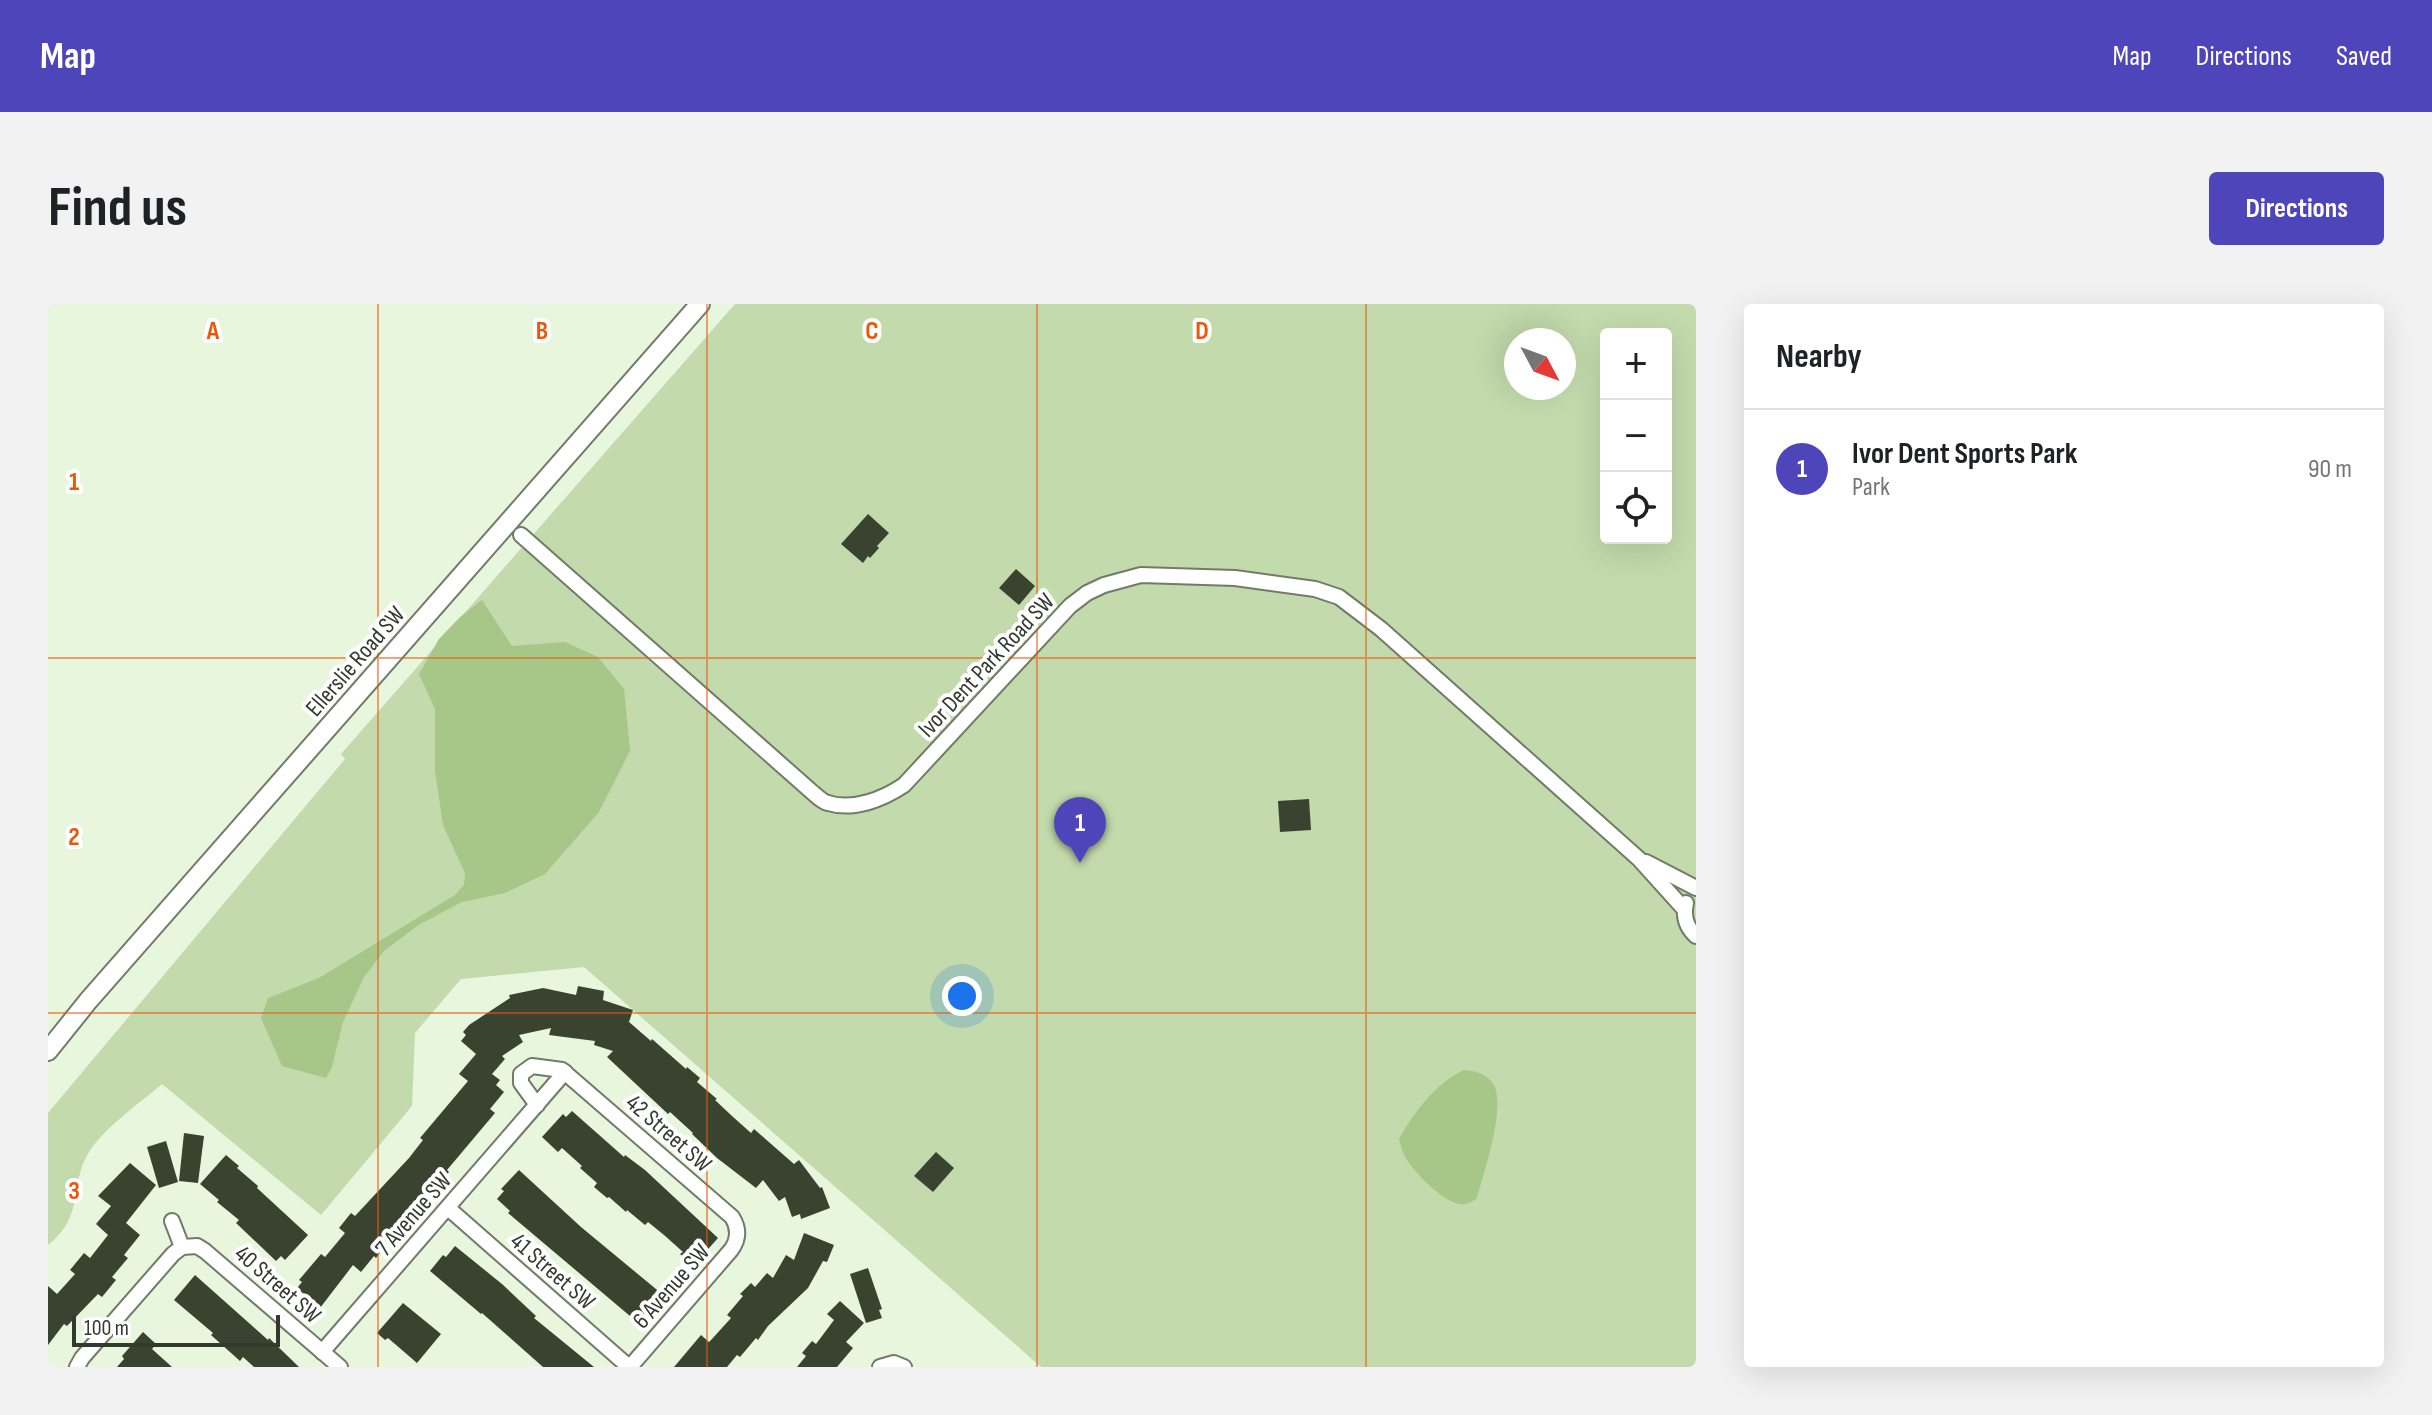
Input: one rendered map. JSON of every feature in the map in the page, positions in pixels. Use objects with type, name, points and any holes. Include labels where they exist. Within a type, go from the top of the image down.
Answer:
[{"type":"main road","name":"Ellerslie Road SW","points":[[48,1051],[700,304]]},
{"type":"street","name":"Ivor Dent Park Road SW","points":[[521,535],[826,803],[850,805],[874,801],[904,785],[1070,606],[1104,585],[1141,575],[1235,578],[1315,589],[1339,597],[1360,612],[1639,859],[1685,910],[1687,926],[1696,936]]},
{"type":"street","name":"Ivor Dent Park Road SW","points":[[1639,859],[1696,889]]},
{"type":"street","points":[[1685,910],[1696,889]]},
{"type":"street","points":[[537,1105],[521,1083],[524,1070],[539,1065],[565,1072]]},
{"type":"street","name":"7 Avenue SW","points":[[322,1352],[565,1072]]},
{"type":"street","name":"42 Street SW","points":[[565,1072],[732,1217],[737,1231]]},
{"type":"street","name":"41 Street SW","points":[[448,1208],[630,1367]]},
{"type":"street","points":[[77,1367],[132,1300],[182,1247],[172,1221]]},
{"type":"street","name":"6 Avenue SW","points":[[630,1367],[731,1250],[737,1231]]},
{"type":"street","name":"40 Street SW","points":[[182,1247],[197,1246],[205,1251],[340,1367]]},
{"type":"shaded area","points":[[735,304],[1696,304],[1696,1367],[1041,1367],[584,967],[461,979],[415,1033],[412,1106],[321,1215],[162,1084],[95,1143],[83,1165],[67,1223],[48,1245],[48,1113],[345,759],[341,754]]},
{"type":"shaded area","points":[[482,600],[512,646],[565,642],[598,657],[624,689],[630,751],[599,812],[545,874],[505,893],[462,902],[420,924],[385,950],[364,977],[343,1022],[332,1067],[326,1078],[282,1066],[261,1018],[268,998],[319,978],[455,895],[464,885],[465,873],[443,825],[435,771],[435,709],[419,674],[439,639]]},
{"type":"shaded area","points":[[1464,1070],[1479,1073],[1492,1082],[1497,1105],[1493,1138],[1477,1198],[1462,1204],[1445,1198],[1422,1178],[1405,1157],[1399,1139],[1427,1099],[1444,1082]]},
{"type":"building","points":[[868,514],[889,533],[863,563],[841,544]]},
{"type":"building","points":[[1016,569],[1035,586],[1019,605],[999,588]]},
{"type":"building","points":[[1309,799],[1311,830],[1280,832],[1278,801]]},
{"type":"building","points":[[578,986],[604,991],[603,1000],[633,1010],[629,1022],[700,1078],[697,1082],[732,1116],[751,1133],[754,1129],[794,1164],[799,1160],[822,1187],[830,1208],[801,1219],[800,1214],[792,1217],[785,1197],[779,1201],[763,1180],[756,1188],[717,1158],[607,1057],[613,1051],[594,1045],[595,1041],[549,1035],[551,1028],[519,1035],[523,1042],[502,1056],[505,1059],[492,1074],[500,1080],[496,1085],[504,1092],[490,1109],[495,1113],[447,1170],[449,1172],[415,1206],[417,1208],[376,1258],[374,1256],[361,1272],[353,1265],[320,1308],[297,1288],[302,1282],[299,1280],[321,1254],[325,1257],[345,1233],[339,1228],[351,1213],[355,1216],[409,1158],[423,1140],[420,1138],[468,1081],[459,1074],[476,1054],[461,1041],[466,1035],[463,1032],[510,998],[509,995],[543,988],[576,995]]},
{"type":"building","points":[[572,1111],[624,1157],[645,1170],[718,1238],[693,1266],[664,1235],[607,1198],[594,1187],[597,1183],[580,1168],[582,1166],[562,1148],[558,1152],[542,1137],[563,1114],[566,1117]]},
{"type":"building","points":[[184,1133],[204,1136],[198,1183],[179,1181]]},
{"type":"building","points":[[166,1141],[178,1182],[159,1188],[147,1147]]},
{"type":"building","points":[[936,1152],[954,1168],[933,1192],[914,1176]]},
{"type":"building","points":[[226,1155],[308,1235],[285,1260],[281,1256],[276,1261],[236,1223],[239,1220],[200,1184]]},
{"type":"building","points":[[130,1163],[156,1185],[126,1223],[140,1235],[124,1255],[128,1258],[112,1277],[116,1280],[102,1297],[98,1294],[67,1326],[64,1324],[48,1345],[48,1286],[57,1294],[75,1274],[70,1270],[84,1253],[90,1258],[108,1235],[96,1224],[111,1206],[98,1196]]},
{"type":"building","points":[[519,1170],[581,1227],[668,1299],[643,1327],[508,1213],[510,1211],[497,1199],[504,1191],[501,1189]]},
{"type":"building","points":[[804,1233],[834,1245],[827,1262],[823,1261],[808,1288],[768,1326],[758,1340],[756,1338],[727,1367],[674,1367],[701,1335],[709,1342],[712,1339],[731,1318],[727,1315],[751,1283],[755,1287],[767,1273],[773,1278],[786,1255],[794,1260]]},
{"type":"building","points":[[455,1246],[502,1284],[536,1316],[534,1318],[594,1367],[543,1367],[430,1271]]},
{"type":"building","points":[[868,1268],[882,1309],[879,1310],[882,1318],[866,1323],[850,1274]]},
{"type":"building","points":[[195,1275],[299,1367],[254,1367],[243,1357],[240,1361],[174,1300]]},
{"type":"building","points":[[840,1301],[864,1323],[846,1342],[853,1348],[837,1367],[797,1367],[806,1356],[802,1353],[812,1341],[816,1344],[834,1320],[827,1314]]},
{"type":"building","points":[[403,1303],[441,1334],[417,1363],[388,1338],[385,1340],[377,1333]]},
{"type":"building","points":[[143,1332],[156,1344],[152,1349],[172,1367],[117,1367],[124,1359],[122,1356]]},
{"type":"place","name":"Ivor Dent Sports Park","points":[[1080,863]]}]
